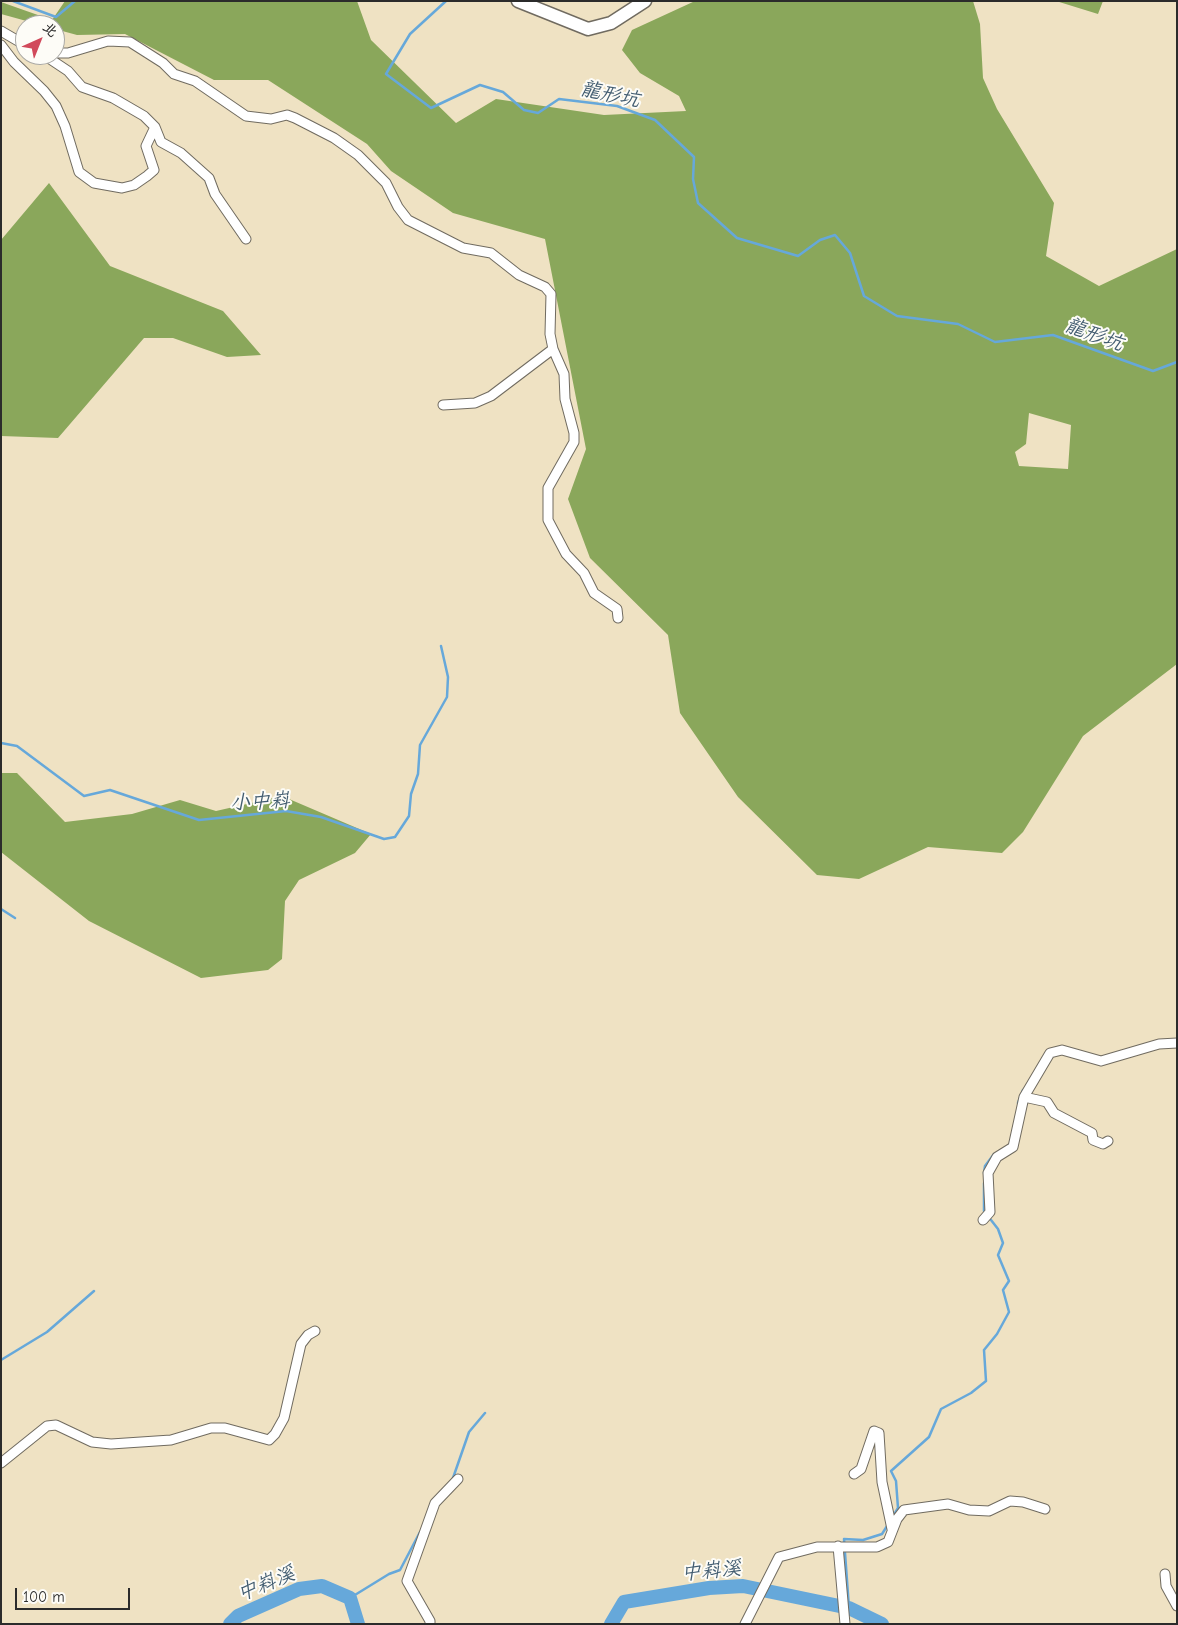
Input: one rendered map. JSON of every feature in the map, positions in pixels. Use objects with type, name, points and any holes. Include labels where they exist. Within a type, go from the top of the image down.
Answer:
[{"type":"street","points":[[518,1],[588,29],[611,23],[645,1]]},
{"type":"street","points":[[1,31],[15,39]]},
{"type":"street","points":[[65,53],[108,41],[130,42],[163,63],[174,74],[195,82],[246,116],[271,119],[287,115],[334,138],[358,155],[386,183],[398,207],[408,220],[463,248],[491,253],[519,275],[545,287],[551,294],[550,334],[552,349],[564,374],[565,399],[574,433],[574,442],[548,488],[548,520],[566,554],[584,573],[594,593],[617,609],[618,618]]},
{"type":"street","points":[[1,45],[14,62],[44,91],[56,106],[65,126],[79,172],[94,182],[122,188],[134,185],[148,176],[154,170],[146,146],[154,127]]},
{"type":"street","points":[[59,65],[68,71],[82,86],[112,98],[144,116],[154,127],[161,142],[181,153],[209,178],[215,194],[246,239]]},
{"type":"street","points":[[443,405],[475,403],[491,396],[552,349]]},
{"type":"street","points":[[983,1220],[990,1212],[988,1173],[997,1157],[1013,1147],[1024,1097],[1050,1053],[1062,1050],[1101,1061],[1159,1044],[1177,1043]]},
{"type":"street","points":[[1024,1097],[1047,1102],[1054,1112],[1092,1133],[1092,1140],[1102,1144],[1108,1141]]},
{"type":"street","points":[[1,1462],[47,1426],[56,1425],[92,1442],[111,1444],[171,1440],[211,1428],[225,1428],[269,1440],[275,1434],[284,1418],[301,1344],[308,1334],[315,1331]]},
{"type":"street","points":[[854,1474],[861,1469],[874,1431],[879,1433],[882,1482],[892,1530]]},
{"type":"street","points":[[430,1624],[408,1581],[435,1503],[458,1479]]},
{"type":"street","points":[[745,1624],[770,1570],[779,1556],[817,1547],[877,1547],[888,1542],[897,1518],[904,1510],[948,1504],[969,1510],[989,1511],[1010,1501],[1023,1502],[1045,1509]]},
{"type":"street","points":[[893,1506],[897,1518]]},
{"type":"street","points":[[838,1546],[846,1624]]},
{"type":"street","points":[[1165,1574],[1166,1586],[1177,1606]]},
{"type":"green space","points":[[65,1],[357,1],[371,40],[456,123],[496,99],[604,115],[686,111],[679,96],[640,73],[622,50],[632,30],[695,1],[973,1],[980,24],[983,78],[997,109],[1054,203],[1046,256],[1099,286],[1177,249],[1177,664],[1083,736],[1023,832],[1002,853],[928,847],[859,879],[817,875],[738,797],[680,713],[668,635],[590,558],[568,499],[586,449],[545,239],[453,213],[391,171],[367,144],[268,80],[214,80],[125,34],[77,35],[65,32],[65,15],[55,15]],"holes":[[[1029,413],[1071,425],[1068,469],[1019,466],[1015,452],[1026,444]]]},
{"type":"green space","points":[[1056,1],[1103,1],[1098,14]]},
{"type":"green space","points":[[1,2],[38,15],[15,15],[15,18],[1,14]]},
{"type":"green space","points":[[49,183],[110,266],[223,311],[261,355],[227,357],[173,338],[144,338],[58,438],[1,436],[1,240]]},
{"type":"green space","points":[[1,773],[17,773],[65,822],[132,814],[180,800],[216,811],[282,796],[371,834],[355,853],[299,880],[285,901],[282,959],[268,970],[201,978],[89,921],[1,852]]},
{"type":"waterway","name":"龍形坑","points":[[13,1],[56,17],[75,1]]},
{"type":"waterway","name":"龍形坑","points":[[446,1],[410,34],[386,74],[431,108],[480,85],[503,92],[524,110],[538,113],[559,99],[617,106],[655,120],[694,157],[693,179],[698,203],[737,238],[798,256],[820,240],[835,235],[850,253],[864,296],[897,316],[958,324],[995,342],[1053,335],[1153,371],[1177,362]]},
{"type":"waterway","name":"小中嵙","points":[[1,743],[17,746],[84,796],[110,790],[199,820],[286,811],[321,817],[384,839],[395,837],[409,816],[411,794],[418,774],[420,745],[447,697],[448,677],[441,646]]},
{"type":"waterway","points":[[1,909],[15,918]]},
{"type":"waterway","points":[[1018,1103],[1023,1090]]},
{"type":"waterway","points":[[984,1173],[985,1166],[994,1154]]},
{"type":"waterway","points":[[892,1518],[898,1508],[896,1481],[891,1471],[929,1437],[941,1409],[971,1393],[986,1381],[984,1350],[997,1334],[1009,1312],[1003,1290],[1009,1281],[998,1255],[1003,1243],[998,1229],[984,1211],[984,1183]]},
{"type":"waterway","points":[[1,1360],[47,1332],[94,1291]]},
{"type":"waterway","points":[[453,1478],[469,1432],[485,1413]]},
{"type":"waterway","points":[[849,1608],[844,1539],[863,1540],[882,1534],[889,1523]]},
{"type":"waterway","points":[[350,1598],[389,1574],[400,1570],[420,1532]]},
{"type":"waterway","name":"中嵙溪","points":[[230,1624],[238,1616],[299,1589],[322,1586],[350,1598],[358,1624]]},
{"type":"waterway","name":"中嵙溪","points":[[611,1624],[624,1602],[709,1588],[743,1586],[849,1608],[882,1624]]}]
